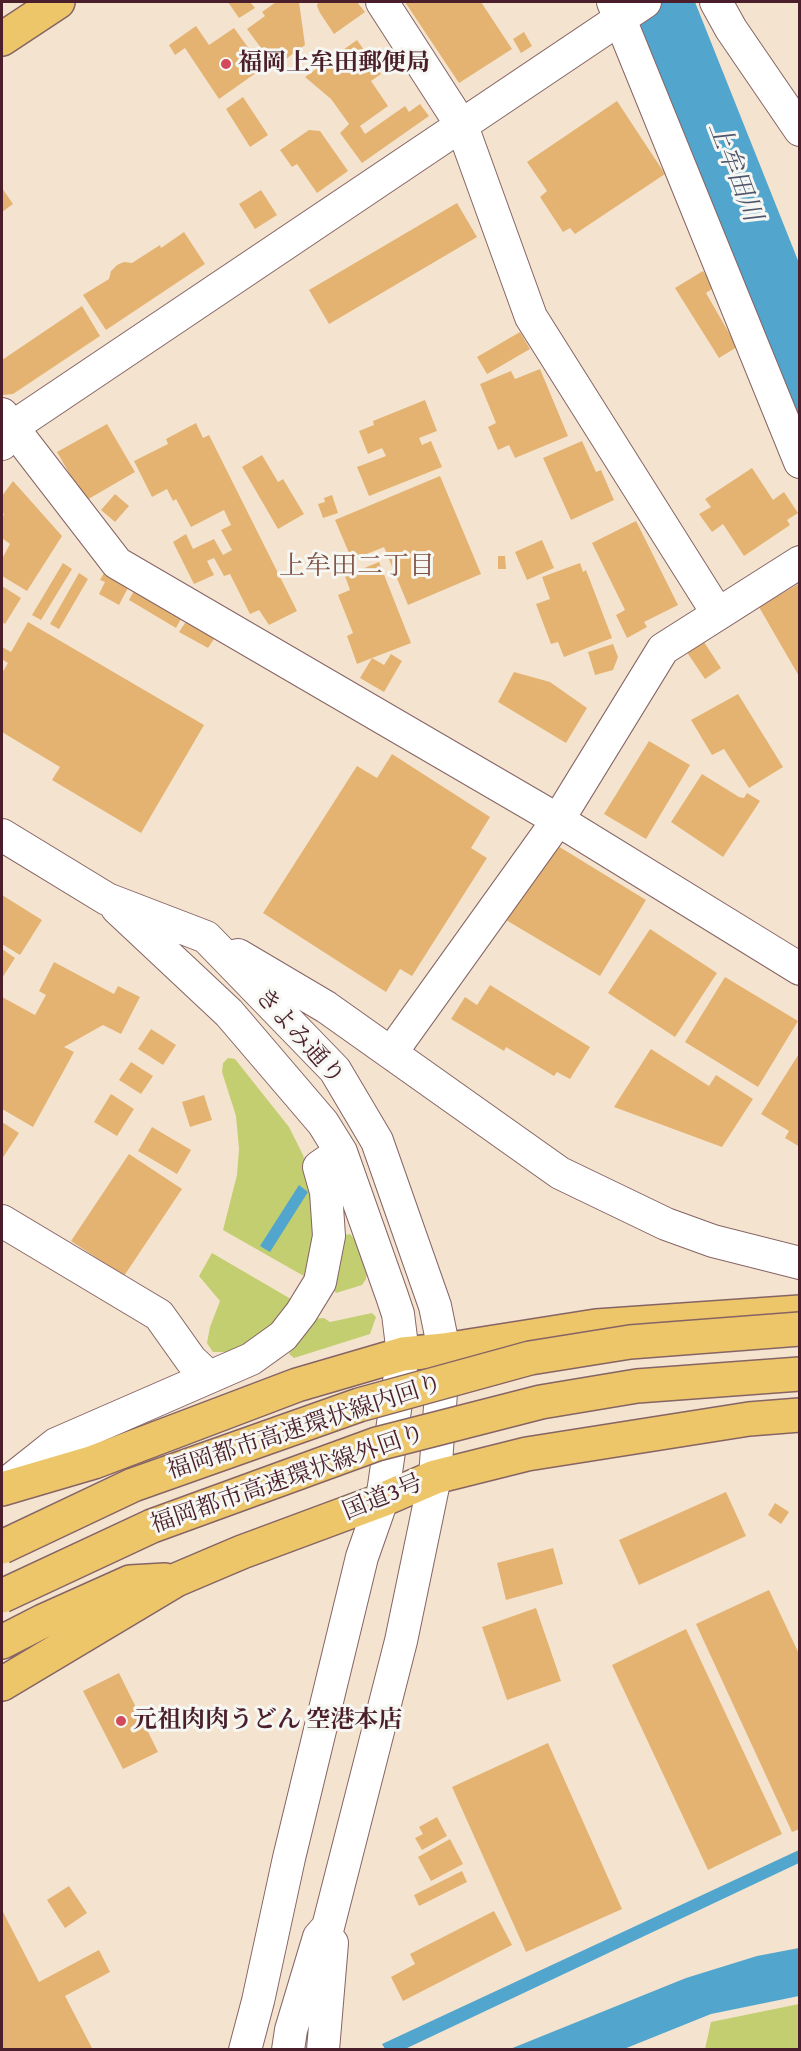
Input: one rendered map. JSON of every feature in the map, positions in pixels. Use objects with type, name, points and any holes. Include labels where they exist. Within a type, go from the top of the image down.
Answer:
[{"type":"main road","points":[[2,39],[55,2]]},
{"type":"main road","points":[[2,1488],[94,1462],[297,1385],[404,1354],[444,1350],[596,1326],[800,1312]]},
{"type":"main road","name":"福岡都市高速環状線内回り","points":[[2,1547],[133,1485],[370,1402],[530,1358],[630,1342],[800,1329]]},
{"type":"main road","name":"福岡都市高速環状線外回り","points":[[2,1596],[152,1526],[376,1444],[541,1402],[616,1389],[800,1374]]},
{"type":"main road","name":"国道3号","points":[[2,1684],[176,1580],[435,1477],[527,1454],[749,1419],[800,1415]]},
{"type":"main road","points":[[2,1642],[130,1582],[176,1580]]},
{"type":"street","points":[[382,2],[462,126],[531,317],[718,614]]},
{"type":"street","points":[[716,2],[731,29],[800,130]]},
{"type":"street","points":[[800,462],[627,9],[462,126],[5,429],[117,563],[558,820],[800,969]]},
{"type":"street","points":[[391,1053],[558,820],[663,649],[800,562]]},
{"type":"street","name":"きよみ通り","points":[[2,835],[107,899],[206,937],[334,1070],[377,1141],[432,1297],[444,1350],[435,1477],[401,1641],[328,1927]]},
{"type":"street","name":"きよみ通り","points":[[107,899],[229,1013],[323,1123],[341,1152],[398,1314],[404,1354],[382,1500],[362,1557],[245,2049]]},
{"type":"street","points":[[206,937],[326,1007],[560,1173],[666,1224],[713,1241],[800,1263]]},
{"type":"street","points":[[2,1488],[56,1444],[251,1359],[283,1336],[320,1282],[330,1236],[326,1192],[319,1167],[341,1152]]},
{"type":"street","points":[[2,1221],[159,1315],[191,1360],[209,1377]]},
{"type":"street","points":[[288,2049],[291,2030],[319,1938],[328,1927]]},
{"type":"street","points":[[323,2049],[333,1942],[328,1927]]},
{"type":"green space","points":[[228,1058],[235,1059],[289,1127],[303,1155],[315,1197],[316,1235],[309,1279],[223,1230],[237,1175],[239,1149],[236,1116],[222,1072],[223,1063]]},
{"type":"green space","points":[[350,1234],[356,1241],[367,1272],[366,1279],[362,1285],[336,1293],[332,1288],[345,1235]]},
{"type":"green space","points":[[212,1253],[296,1302],[271,1332],[247,1345],[225,1352],[213,1352],[207,1343],[210,1327],[220,1301],[199,1276]]},
{"type":"green space","points":[[372,1313],[376,1317],[370,1334],[294,1358],[289,1354],[312,1319],[324,1318],[330,1322]]},
{"type":"green space","points":[[799,2004],[799,2049],[705,2049],[711,2022]]},
{"type":"water","name":"上牟田川","points":[[623,2],[695,2],[799,263],[799,452]]},
{"type":"water","points":[[299,1185],[308,1192],[270,1252],[260,1246]]},
{"type":"water","points":[[799,1850],[799,1863],[405,2049],[385,2049],[382,2044]]},
{"type":"water","points":[[799,1948],[799,1996],[711,2014],[624,2049],[510,2049],[686,1978],[757,1956]]},
{"type":"building","points":[[228,2],[250,2],[255,8],[239,18]]},
{"type":"building","points":[[276,2],[299,2],[305,45],[275,67],[247,29],[265,16],[262,12]]},
{"type":"building","points":[[318,2],[357,2],[365,12],[334,34],[320,13]]},
{"type":"building","points":[[405,2],[481,2],[512,49],[459,83]]},
{"type":"building","points":[[196,26],[209,45],[234,28],[263,68],[219,99],[185,48],[175,55],[169,45]]},
{"type":"building","points":[[524,32],[532,46],[521,53],[513,39]]},
{"type":"building","points":[[357,40],[381,74],[371,81],[388,106],[360,126],[365,134],[405,106],[409,112],[420,104],[429,116],[362,163],[340,133],[349,124],[331,99],[305,77]]},
{"type":"building","points":[[243,97],[268,135],[250,147],[226,109]]},
{"type":"building","points":[[617,101],[665,174],[575,234],[570,228],[563,232],[540,197],[547,191],[527,162]]},
{"type":"building","points":[[309,130],[320,131],[348,171],[317,193],[297,164],[292,167],[280,150]]},
{"type":"building","points":[[2,188],[13,204],[2,212]]},
{"type":"building","points":[[261,190],[277,215],[255,229],[239,204]]},
{"type":"building","points":[[457,203],[477,237],[329,324],[309,290]]},
{"type":"building","points":[[184,232],[205,264],[106,330],[83,295],[109,279],[111,271],[117,265],[124,262],[132,263],[160,245],[161,248]]},
{"type":"building","points":[[703,271],[715,287],[706,293],[737,347],[719,358],[675,288]]},
{"type":"building","points":[[82,306],[100,336],[13,394],[3,395],[2,360]]},
{"type":"building","points":[[520,332],[530,349],[487,374],[477,357]]},
{"type":"building","points":[[540,369],[568,436],[515,458],[509,445],[498,450],[488,427],[496,423],[480,384],[511,371],[515,379]]},
{"type":"building","points":[[425,400],[437,431],[419,438],[422,445],[431,441],[442,467],[369,496],[357,467],[386,456],[382,448],[368,454],[359,431],[374,425],[373,421]]},
{"type":"building","points":[[196,423],[203,438],[209,435],[297,611],[269,625],[259,610],[250,614],[230,574],[224,576],[214,558],[207,561],[214,575],[194,584],[173,542],[186,534],[193,549],[214,539],[223,555],[232,550],[221,530],[231,525],[224,510],[191,527],[176,499],[173,501],[167,489],[152,497],[134,461],[168,444],[166,439]]},
{"type":"building","points":[[107,424],[135,472],[85,501],[57,452]]},
{"type":"building","points":[[582,441],[596,472],[601,470],[614,500],[571,520],[543,458]]},
{"type":"building","points":[[262,455],[278,482],[283,479],[304,514],[278,529],[242,467]]},
{"type":"building","points":[[752,468],[773,500],[784,492],[798,513],[787,520],[790,525],[744,556],[723,524],[712,532],[699,514],[711,507],[705,499]]},
{"type":"building","points":[[440,476],[481,574],[408,605],[384,547],[352,560],[335,520]]},
{"type":"building","points":[[13,481],[62,536],[27,591],[2,576],[2,559],[10,544],[2,538],[4,514],[2,496]]},
{"type":"building","points":[[115,494],[129,506],[115,522],[101,510]]},
{"type":"building","points":[[332,495],[338,513],[323,518],[318,504],[325,502],[324,498]]},
{"type":"building","points":[[636,521],[678,605],[644,622],[647,627],[627,638],[616,615],[625,610],[592,543]]},
{"type":"building","points":[[542,540],[554,568],[527,580],[515,552]]},
{"type":"building","points":[[498,556],[505,556],[506,569],[498,569]]},
{"type":"building","points":[[379,562],[411,643],[357,664],[347,636],[353,633],[338,595],[350,590],[345,576]]},
{"type":"building","points":[[63,563],[72,569],[41,620],[32,615]]},
{"type":"building","points":[[580,563],[583,572],[586,570],[612,638],[564,657],[558,642],[551,644],[536,604],[550,599],[542,577]]},
{"type":"building","points":[[105,571],[130,584],[119,605],[99,594],[105,582],[100,580]]},
{"type":"building","points":[[79,573],[88,579],[59,629],[50,624]]},
{"type":"building","points":[[800,583],[800,678],[759,607]]},
{"type":"building","points":[[2,586],[21,598],[5,624],[2,622]]},
{"type":"building","points":[[135,589],[182,617],[176,628],[129,600]]},
{"type":"building","points":[[187,620],[216,636],[208,648],[179,632]]},
{"type":"building","points":[[28,622],[204,725],[141,833],[52,780],[60,767],[2,732],[2,673],[8,663],[2,659],[2,647],[11,652]]},
{"type":"building","points":[[698,633],[721,668],[705,679],[682,645]]},
{"type":"building","points":[[613,644],[618,657],[613,670],[595,675],[588,652]]},
{"type":"building","points":[[391,654],[402,661],[384,692],[360,678],[372,658],[384,665]]},
{"type":"building","points":[[514,672],[550,682],[587,708],[566,743],[498,702]]},
{"type":"building","points":[[738,694],[783,767],[749,788],[724,749],[712,755],[691,720]]},
{"type":"building","points":[[649,741],[690,765],[646,839],[604,814]]},
{"type":"building","points":[[392,754],[490,817],[471,848],[487,858],[412,976],[400,969],[386,992],[263,913],[357,766],[377,778]]},
{"type":"building","points":[[702,774],[739,797],[744,798],[747,793],[760,801],[723,857],[671,822]]},
{"type":"building","points":[[553,843],[646,900],[600,976],[506,920]]},
{"type":"building","points":[[2,895],[42,920],[20,955],[2,944]]},
{"type":"building","points":[[650,929],[717,973],[675,1037],[608,993]]},
{"type":"building","points":[[2,949],[15,958],[2,978]]},
{"type":"building","points":[[54,962],[114,994],[118,986],[140,997],[121,1034],[103,1025],[64,1047],[74,1052],[33,1127],[2,1109],[2,997],[35,1015],[46,995],[39,991]]},
{"type":"building","points":[[725,977],[798,1021],[758,1087],[685,1042]]},
{"type":"building","points":[[490,985],[590,1047],[570,1079],[557,1072],[554,1076],[506,1047],[504,1051],[451,1019],[465,997],[477,1005]]},
{"type":"building","points":[[151,1029],[176,1045],[163,1065],[138,1049]]},
{"type":"building","points":[[651,1049],[709,1086],[716,1075],[753,1099],[722,1147],[614,1107]]},
{"type":"building","points":[[800,1052],[800,1147],[785,1138],[789,1131],[761,1114]]},
{"type":"building","points":[[131,1062],[153,1076],[141,1094],[119,1080]]},
{"type":"building","points":[[111,1094],[134,1109],[117,1136],[94,1122]]},
{"type":"building","points":[[204,1095],[212,1120],[190,1127],[182,1102]]},
{"type":"building","points":[[2,1122],[19,1133],[2,1159]]},
{"type":"building","points":[[152,1127],[191,1150],[177,1174],[138,1151]]},
{"type":"building","points":[[129,1154],[182,1189],[124,1276],[71,1241]]},
{"type":"building","points":[[726,1492],[746,1536],[639,1585],[619,1540]]},
{"type":"building","points":[[775,1503],[789,1512],[781,1524],[768,1515]]},
{"type":"building","points":[[553,1548],[563,1584],[506,1600],[497,1563]]},
{"type":"building","points":[[769,1590],[800,1656],[800,1829],[792,1832],[696,1624]]},
{"type":"building","points":[[536,1608],[561,1681],[507,1700],[482,1627]]},
{"type":"building","points":[[686,1629],[782,1834],[708,1870],[612,1665]]},
{"type":"building","name":"元祖肉肉うどん 空港本店","points":[[119,1673],[158,1752],[123,1769],[83,1691]]},
{"type":"building","points":[[548,1743],[622,1909],[526,1952],[452,1787]]},
{"type":"building","points":[[437,1817],[447,1836],[422,1850],[415,1838],[423,1834],[419,1827]]},
{"type":"building","points":[[450,1839],[463,1864],[431,1881],[418,1857]]},
{"type":"building","points":[[462,1871],[467,1882],[419,1906],[414,1895]]},
{"type":"building","points":[[69,1886],[87,1913],[65,1928],[47,1900]]},
{"type":"building","points":[[2,1910],[39,1982],[99,1950],[110,1972],[65,1996],[93,2050],[2,2050]]},
{"type":"building","points":[[494,1911],[512,1945],[403,2001],[391,1977],[415,1964],[410,1954]]},
{"type":"place","name":"福岡上牟田郵便局","points":[[226,64]]},
{"type":"place","name":"元祖肉肉うどん 空港本店","points":[[121,1721]]},
{"type":"district","name":"上牟田二丁目","points":[[357,567]]}]
